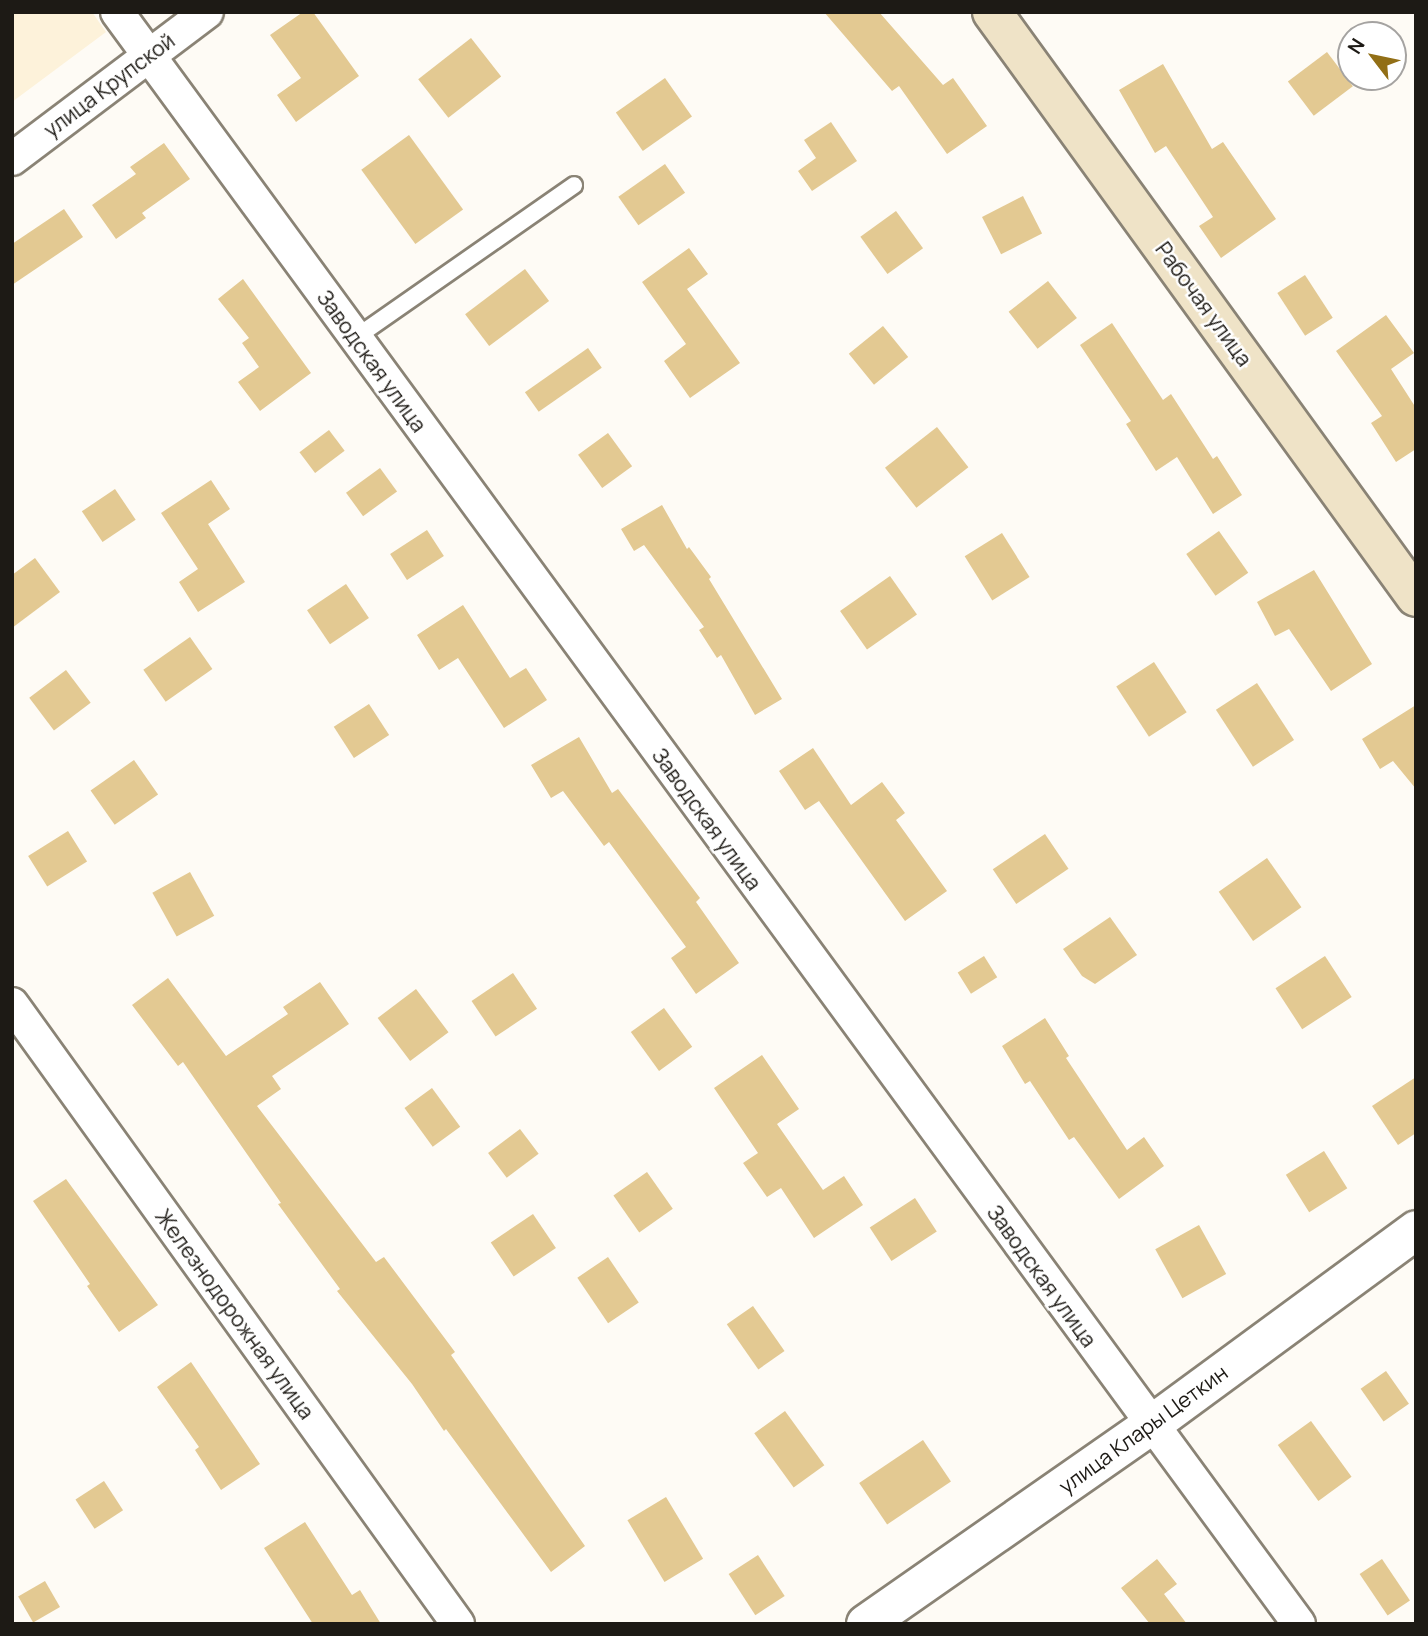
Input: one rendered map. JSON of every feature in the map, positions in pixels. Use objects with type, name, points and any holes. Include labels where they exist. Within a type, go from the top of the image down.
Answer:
[{"type":"main road","name":"Рабочая улица","points":[[992,12],[1416,597]]},
{"type":"street","name":"Заводская улица","points":[[117,12],[1150,1425],[1299,1624]]},
{"type":"street","name":"улица Крупской","points":[[12,159],[207,12]]},
{"type":"street","name":"Железнодорожная улица","points":[[12,1004],[458,1624]]},
{"type":"street","name":"улица Клары Цеткин","points":[[866,1624],[1150,1425],[1416,1230]]},
{"type":"lane","points":[[355,338],[574,185]]},
{"type":"shaded area","points":[[12,12],[92,12],[106,32],[12,102]]},
{"type":"building","points":[[303,12],[313,12],[359,76],[296,122],[277,95],[301,78],[270,35]]},
{"type":"building","points":[[824,12],[879,12],[943,85],[953,78],[987,126],[947,154],[899,86],[892,91]]},
{"type":"building","points":[[471,38],[501,77],[448,118],[418,79]]},
{"type":"building","points":[[1327,52],[1337,65],[1337,91],[1347,91],[1314,116],[1288,81]]},
{"type":"building","points":[[1163,64],[1212,149],[1223,142],[1276,219],[1221,258],[1199,226],[1213,217],[1166,146],[1155,153],[1119,90]]},
{"type":"building","points":[[665,78],[692,117],[643,151],[616,112]]},
{"type":"building","points":[[831,122],[857,161],[812,191],[798,171],[816,158],[804,140]]},
{"type":"building","points":[[409,135],[463,209],[415,244],[361,170]]},
{"type":"building","points":[[164,143],[190,179],[142,213],[146,218],[116,239],[92,205],[136,174],[130,167]]},
{"type":"building","points":[[665,164],[685,193],[638,225],[618,197]]},
{"type":"building","points":[[1023,196],[1042,233],[1001,254],[982,217]]},
{"type":"building","points":[[64,209],[83,237],[12,285],[12,244]]},
{"type":"building","points":[[896,211],[923,248],[887,274],[860,237]]},
{"type":"building","points":[[689,248],[708,274],[687,289],[740,363],[690,398],[664,361],[686,344],[642,282]]},
{"type":"building","points":[[525,269],[549,301],[489,346],[465,314]]},
{"type":"building","points":[[1305,275],[1333,318],[1305,336],[1277,293]]},
{"type":"building","points":[[243,279],[311,373],[260,411],[238,382],[259,367],[242,343],[249,338],[218,299]]},
{"type":"building","points":[[1048,281],[1077,318],[1038,349],[1009,312]]},
{"type":"building","points":[[1386,315],[1414,353],[1391,369],[1416,408],[1416,449],[1396,462],[1371,423],[1382,416],[1336,351]]},
{"type":"building","points":[[1112,323],[1163,400],[1171,394],[1213,459],[1217,456],[1242,495],[1213,514],[1177,457],[1156,471],[1126,424],[1131,421],[1080,345]]},
{"type":"building","points":[[883,326],[908,357],[874,385],[849,354]]},
{"type":"building","points":[[588,348],[602,368],[539,412],[525,392]]},
{"type":"building","points":[[937,427],[968,467],[916,508],[885,468]]},
{"type":"building","points":[[329,430],[345,451],[315,473],[299,452]]},
{"type":"building","points":[[608,433],[632,466],[602,488],[578,455]]},
{"type":"building","points":[[380,468],[397,491],[363,516],[346,493]]},
{"type":"building","points":[[211,480],[230,509],[208,524],[245,582],[198,612],[179,582],[198,569],[161,513]]},
{"type":"building","points":[[115,489],[136,520],[103,542],[82,511]]},
{"type":"building","points":[[662,505],[687,549],[689,547],[711,577],[709,579],[782,699],[755,715],[721,655],[717,658],[699,630],[704,627],[644,545],[634,551],[621,529]]},
{"type":"building","points":[[427,530],[444,556],[407,580],[390,554]]},
{"type":"building","points":[[1219,531],[1248,573],[1215,596],[1186,554]]},
{"type":"building","points":[[1002,533],[1030,577],[992,600],[965,556]]},
{"type":"building","points":[[35,558],[60,592],[12,628],[12,575]]},
{"type":"building","points":[[1314,570],[1372,664],[1331,691],[1289,629],[1275,636],[1257,602]]},
{"type":"building","points":[[890,576],[917,615],[867,649],[840,611]]},
{"type":"building","points":[[346,584],[369,618],[330,644],[307,610]]},
{"type":"building","points":[[463,605],[510,678],[526,668],[547,700],[504,728],[458,658],[439,670],[417,635]]},
{"type":"building","points":[[190,637],[212,669],[166,702],[143,670]]},
{"type":"building","points":[[1154,662],[1187,712],[1149,737],[1116,687]]},
{"type":"building","points":[[66,670],[91,703],[54,730],[29,698]]},
{"type":"building","points":[[1257,683],[1294,740],[1253,767],[1216,710]]},
{"type":"building","points":[[369,704],[389,735],[354,758],[334,727]]},
{"type":"building","points":[[1416,705],[1416,789],[1393,761],[1380,769],[1362,739]]},
{"type":"building","points":[[579,737],[612,793],[618,789],[700,898],[696,902],[739,963],[696,994],[671,958],[686,947],[609,842],[604,846],[563,791],[551,798],[531,765]]},
{"type":"building","points":[[813,748],[851,805],[882,782],[905,813],[896,820],[947,891],[905,921],[819,801],[805,810],[779,771]]},
{"type":"building","points":[[134,760],[158,794],[115,825],[91,790]]},
{"type":"building","points":[[68,831],[87,862],[47,886],[28,856]]},
{"type":"building","points":[[1045,834],[1068,869],[1016,904],[993,869]]},
{"type":"building","points":[[1267,858],[1301,907],[1253,941],[1219,892]]},
{"type":"building","points":[[190,872],[214,916],[177,937],[152,893]]},
{"type":"building","points":[[1110,917],[1137,955],[1095,984],[1082,976],[1063,949]]},
{"type":"building","points":[[984,956],[997,977],[971,994],[958,972]]},
{"type":"building","points":[[1325,956],[1352,997],[1302,1029],[1276,988]]},
{"type":"building","points":[[513,973],[537,1009],[496,1037],[472,1001]]},
{"type":"building","points":[[168,978],[226,1056],[288,1014],[283,1007],[320,982],[349,1024],[272,1076],[281,1089],[257,1106],[376,1262],[384,1257],[455,1352],[451,1355],[585,1546],[551,1572],[446,1429],[444,1431],[412,1384],[337,1291],[340,1289],[278,1204],[281,1203],[183,1062],[178,1066],[132,1005]]},
{"type":"building","points":[[416,989],[448,1032],[410,1061],[378,1018]]},
{"type":"building","points":[[664,1008],[692,1047],[659,1071],[631,1032]]},
{"type":"building","points":[[1045,1018],[1069,1056],[1066,1058],[1127,1150],[1144,1137],[1164,1166],[1119,1199],[1074,1137],[1069,1140],[1030,1081],[1025,1084],[1002,1046]]},
{"type":"building","points":[[762,1055],[799,1109],[777,1124],[823,1190],[844,1176],[863,1205],[814,1238],[781,1188],[767,1197],[743,1163],[758,1153],[714,1088]]},
{"type":"building","points":[[1416,1077],[1416,1133],[1398,1145],[1372,1106]]},
{"type":"building","points":[[432,1088],[460,1127],[433,1147],[404,1108]]},
{"type":"building","points":[[520,1129],[539,1154],[507,1178],[488,1153]]},
{"type":"building","points":[[1324,1151],[1347,1188],[1309,1212],[1286,1175]]},
{"type":"building","points":[[647,1172],[673,1209],[639,1232],[613,1196]]},
{"type":"building","points":[[66,1179],[158,1305],[119,1332],[33,1201]]},
{"type":"building","points":[[915,1198],[937,1232],[891,1261],[870,1227]]},
{"type":"building","points":[[533,1214],[556,1248],[514,1277],[491,1243]]},
{"type":"building","points":[[1199,1225],[1226,1274],[1182,1298],[1155,1249]]},
{"type":"building","points":[[608,1257],[639,1303],[608,1323],[577,1278]]},
{"type":"building","points":[[753,1306],[785,1351],[758,1369],[727,1324]]},
{"type":"building","points":[[191,1362],[260,1464],[221,1490],[195,1450],[199,1447],[157,1387]]},
{"type":"building","points":[[1386,1371],[1409,1404],[1384,1422],[1361,1389]]},
{"type":"building","points":[[785,1411],[824,1465],[794,1488],[754,1433]]},
{"type":"building","points":[[1311,1421],[1352,1477],[1318,1501],[1278,1445]]},
{"type":"building","points":[[923,1440],[951,1481],[887,1525],[859,1483]]},
{"type":"building","points":[[104,1481],[123,1510],[95,1529],[75,1500]]},
{"type":"building","points":[[666,1497],[703,1559],[665,1582],[627,1520]]},
{"type":"building","points":[[305,1522],[352,1595],[360,1590],[381,1624],[313,1624],[264,1548]]},
{"type":"building","points":[[758,1555],[785,1596],[755,1615],[729,1574]]},
{"type":"building","points":[[1157,1559],[1177,1584],[1164,1594],[1187,1624],[1150,1624],[1121,1588]]},
{"type":"building","points":[[1382,1559],[1410,1600],[1388,1616],[1360,1574]]},
{"type":"building","points":[[45,1581],[60,1607],[33,1622],[18,1596]]}]
